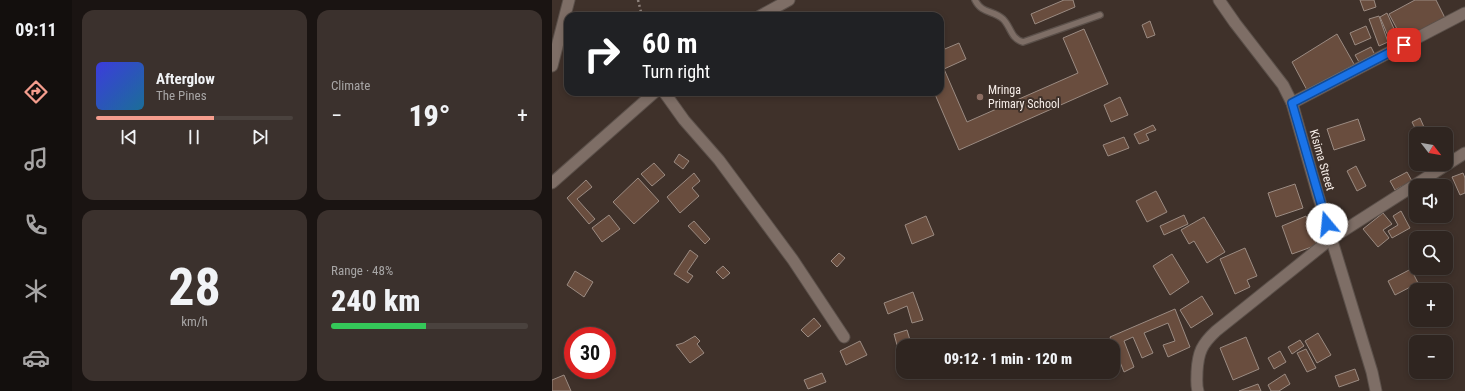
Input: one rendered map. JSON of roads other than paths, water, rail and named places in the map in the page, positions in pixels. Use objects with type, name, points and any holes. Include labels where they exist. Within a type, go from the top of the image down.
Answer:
[{"type":"street","points":[[566,12],[569,0]]},
{"type":"street","points":[[767,12],[789,0]]},
{"type":"street","name":"Kisima Street","points":[[1219,0],[1235,24],[1283,85],[1292,103],[1368,357],[1376,391]]},
{"type":"street","points":[[1292,103],[1465,13]]},
{"type":"street","points":[[552,66],[564,19]]},
{"type":"street","points":[[552,183],[650,96]]},
{"type":"street","points":[[667,96],[684,120],[720,160],[785,249],[844,337]]},
{"type":"street","points":[[1198,391],[1196,386],[1197,361],[1200,349],[1206,340],[1332,238],[1465,153]]},
{"type":"lane","points":[[975,0],[978,6],[984,11],[998,15],[1004,19],[1014,37],[1023,42],[1100,15]]},
{"type":"place","name":"Mringa Primary School","points":[[980,97]]}]
